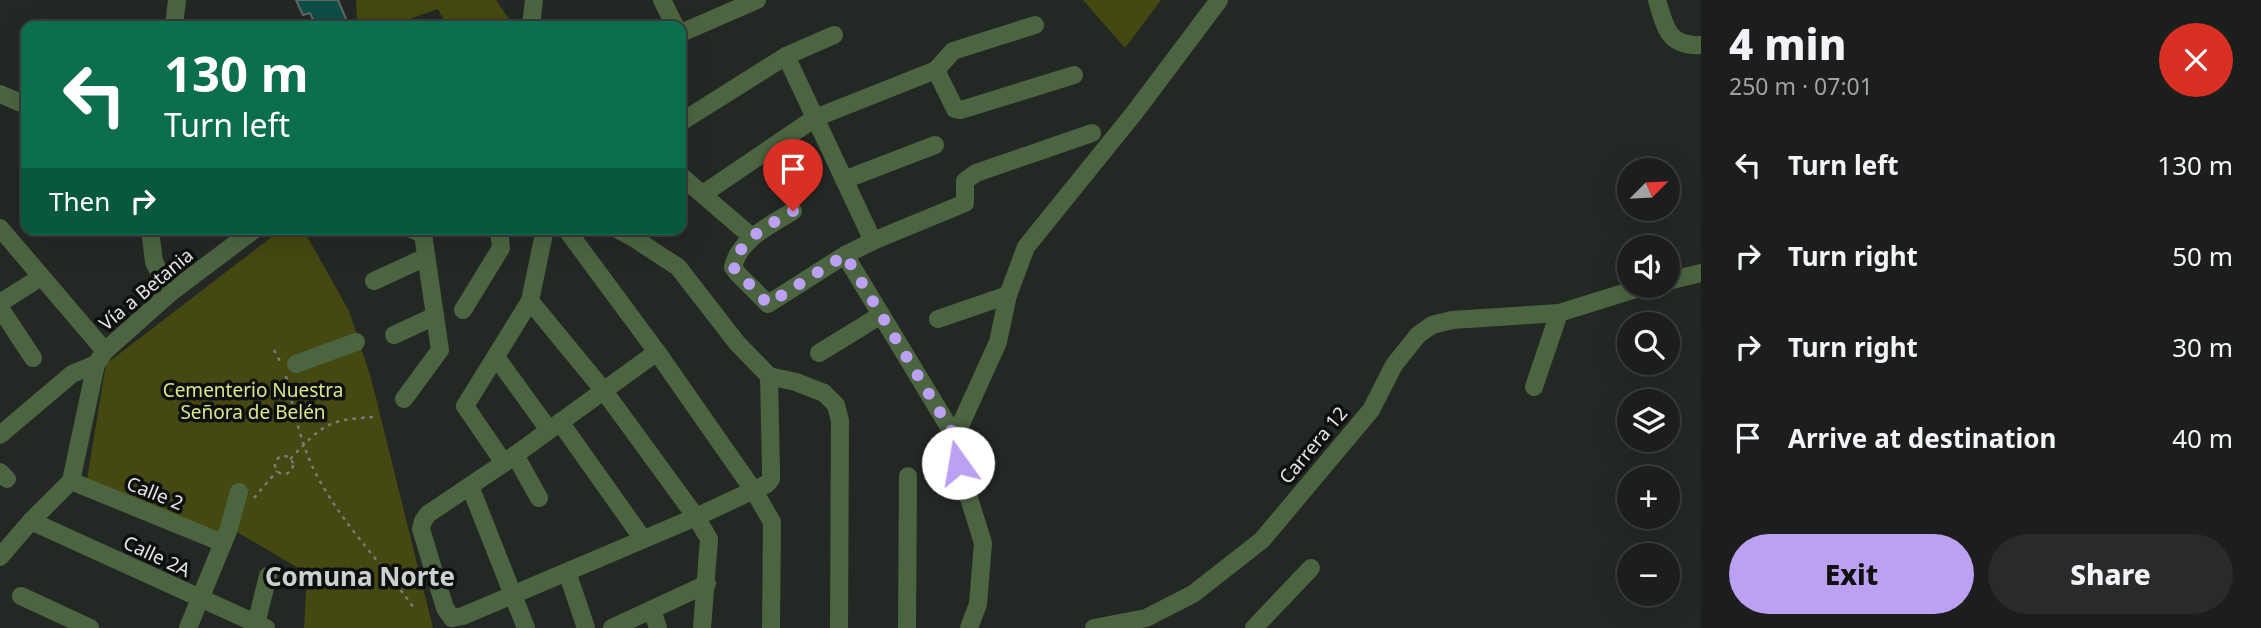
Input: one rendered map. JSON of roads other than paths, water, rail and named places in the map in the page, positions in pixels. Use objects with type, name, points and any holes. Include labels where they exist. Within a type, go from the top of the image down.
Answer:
[{"type":"street","points":[[175,21],[177,0]]},
{"type":"street","points":[[532,21],[534,0]]},
{"type":"street","points":[[662,0],[672,21]]},
{"type":"street","points":[[686,30],[732,4],[757,0]]},
{"type":"street","points":[[955,437],[998,342],[1008,295],[1026,247],[1135,112],[1219,0]]},
{"type":"street","points":[[1657,0],[1665,28],[1675,41],[1690,46],[1701,45]]},
{"type":"street","points":[[703,194],[816,118],[936,70],[953,51],[1035,25]]},
{"type":"street","points":[[686,119],[786,56],[834,35]]},
{"type":"street","points":[[786,56],[873,241]]},
{"type":"street","points":[[936,70],[955,109],[961,110],[1074,75]]},
{"type":"street","points":[[0,94],[21,103]]},
{"type":"street","points":[[793,211],[752,237],[736,256],[733,267],[768,304],[845,255],[965,203],[965,181],[976,173],[1092,133]]},
{"type":"street","points":[[844,180],[935,145]]},
{"type":"street","points":[[686,180],[752,237]]},
{"type":"street","points":[[0,228],[101,357]]},
{"type":"street","points":[[151,235],[154,262],[170,293]]},
{"type":"street","name":"Vía a Betania","points":[[101,357],[170,293],[247,235]]},
{"type":"street","points":[[404,399],[440,350],[423,235]]},
{"type":"street","points":[[463,310],[501,248],[500,235]]},
{"type":"street","points":[[539,498],[465,406],[530,301],[544,235]]},
{"type":"street","points":[[570,235],[657,352],[754,491],[772,522],[771,628]]},
{"type":"street","points":[[628,235],[677,267],[737,343],[769,376],[796,382],[824,393],[836,405],[840,421],[839,628]]},
{"type":"street","points":[[845,255],[955,437],[958,463],[983,543],[978,604],[969,628]]},
{"type":"street","points":[[374,281],[426,257]]},
{"type":"street","points":[[1680,278],[1701,273]]},
{"type":"street","points":[[33,358],[0,306],[41,277]]},
{"type":"street","points":[[938,319],[1008,295]]},
{"type":"street","name":"Carrera 12","points":[[1094,628],[1148,623],[1193,594],[1262,540],[1371,410],[1394,365],[1418,335],[1432,325],[1452,320],[1559,313],[1617,295]]},
{"type":"street","points":[[530,301],[604,391],[696,517],[709,539],[702,628]]},
{"type":"street","points":[[1534,387],[1559,313]]},
{"type":"street","points":[[819,353],[881,314]]},
{"type":"street","points":[[394,335],[435,316]]},
{"type":"street","points":[[296,364],[356,342]]},
{"type":"street","points":[[657,352],[510,459],[428,514],[421,529],[445,608],[452,618],[465,622],[514,594],[767,484],[771,479],[769,376]]},
{"type":"street","points":[[3,427],[72,374],[101,357]]},
{"type":"street","points":[[0,557],[71,481],[101,357]]},
{"type":"street","points":[[496,357],[555,426],[643,539]]},
{"type":"street","points":[[906,628],[908,476]]},
{"type":"street","name":"Calle 2","points":[[71,481],[223,543]]},
{"type":"street","points":[[470,486],[526,628]]},
{"type":"street","points":[[188,628],[233,519],[246,495]]},
{"type":"street","name":"Calle 2A","points":[[31,521],[259,627]]},
{"type":"street","points":[[1254,628],[1311,568]]},
{"type":"street","points":[[567,572],[586,628]]},
{"type":"street","points":[[259,627],[268,576]]},
{"type":"street","points":[[612,628],[707,584]]},
{"type":"street","points":[[21,596],[90,628]]},
{"type":"street","points":[[652,610],[659,628]]},
{"type":"district","name":"Comuna Norte","points":[[360,577]]},
{"type":"park label","name":"Cementerio Nuestra Señora de Belén","points":[[253,401]]}]
